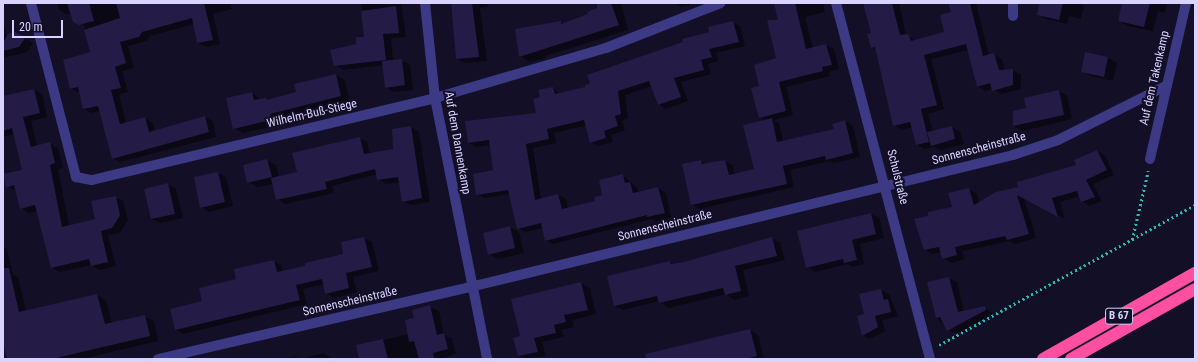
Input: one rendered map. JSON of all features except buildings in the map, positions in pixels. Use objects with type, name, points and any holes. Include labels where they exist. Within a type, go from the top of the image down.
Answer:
[{"type":"highway","name":"B 67","points":[[1043,359],[1195,274]]},
{"type":"highway","name":"B 67","points":[[1071,359],[1195,289]]},
{"type":"street","name":"Wilhelm-Buß-Stiege","points":[[31,3],[76,177],[92,180],[435,98],[606,48],[722,3]]},
{"type":"street","name":"Auf dem Dannenkamp","points":[[425,3],[435,98],[470,287],[487,359]]},
{"type":"street","name":"Schulstraße","points":[[836,3],[886,186],[929,355]]},
{"type":"street","points":[[1013,16],[1014,3]]},
{"type":"street","name":"Auf dem Takenkamp","points":[[1150,159],[1186,3]]},
{"type":"street","name":"Sonnenscheinstraße","points":[[158,359],[470,287],[1013,155],[1058,140],[1166,86]]},
{"type":"path","points":[[1131,241],[1150,159]]},
{"type":"path","points":[[929,355],[1195,205]]}]
